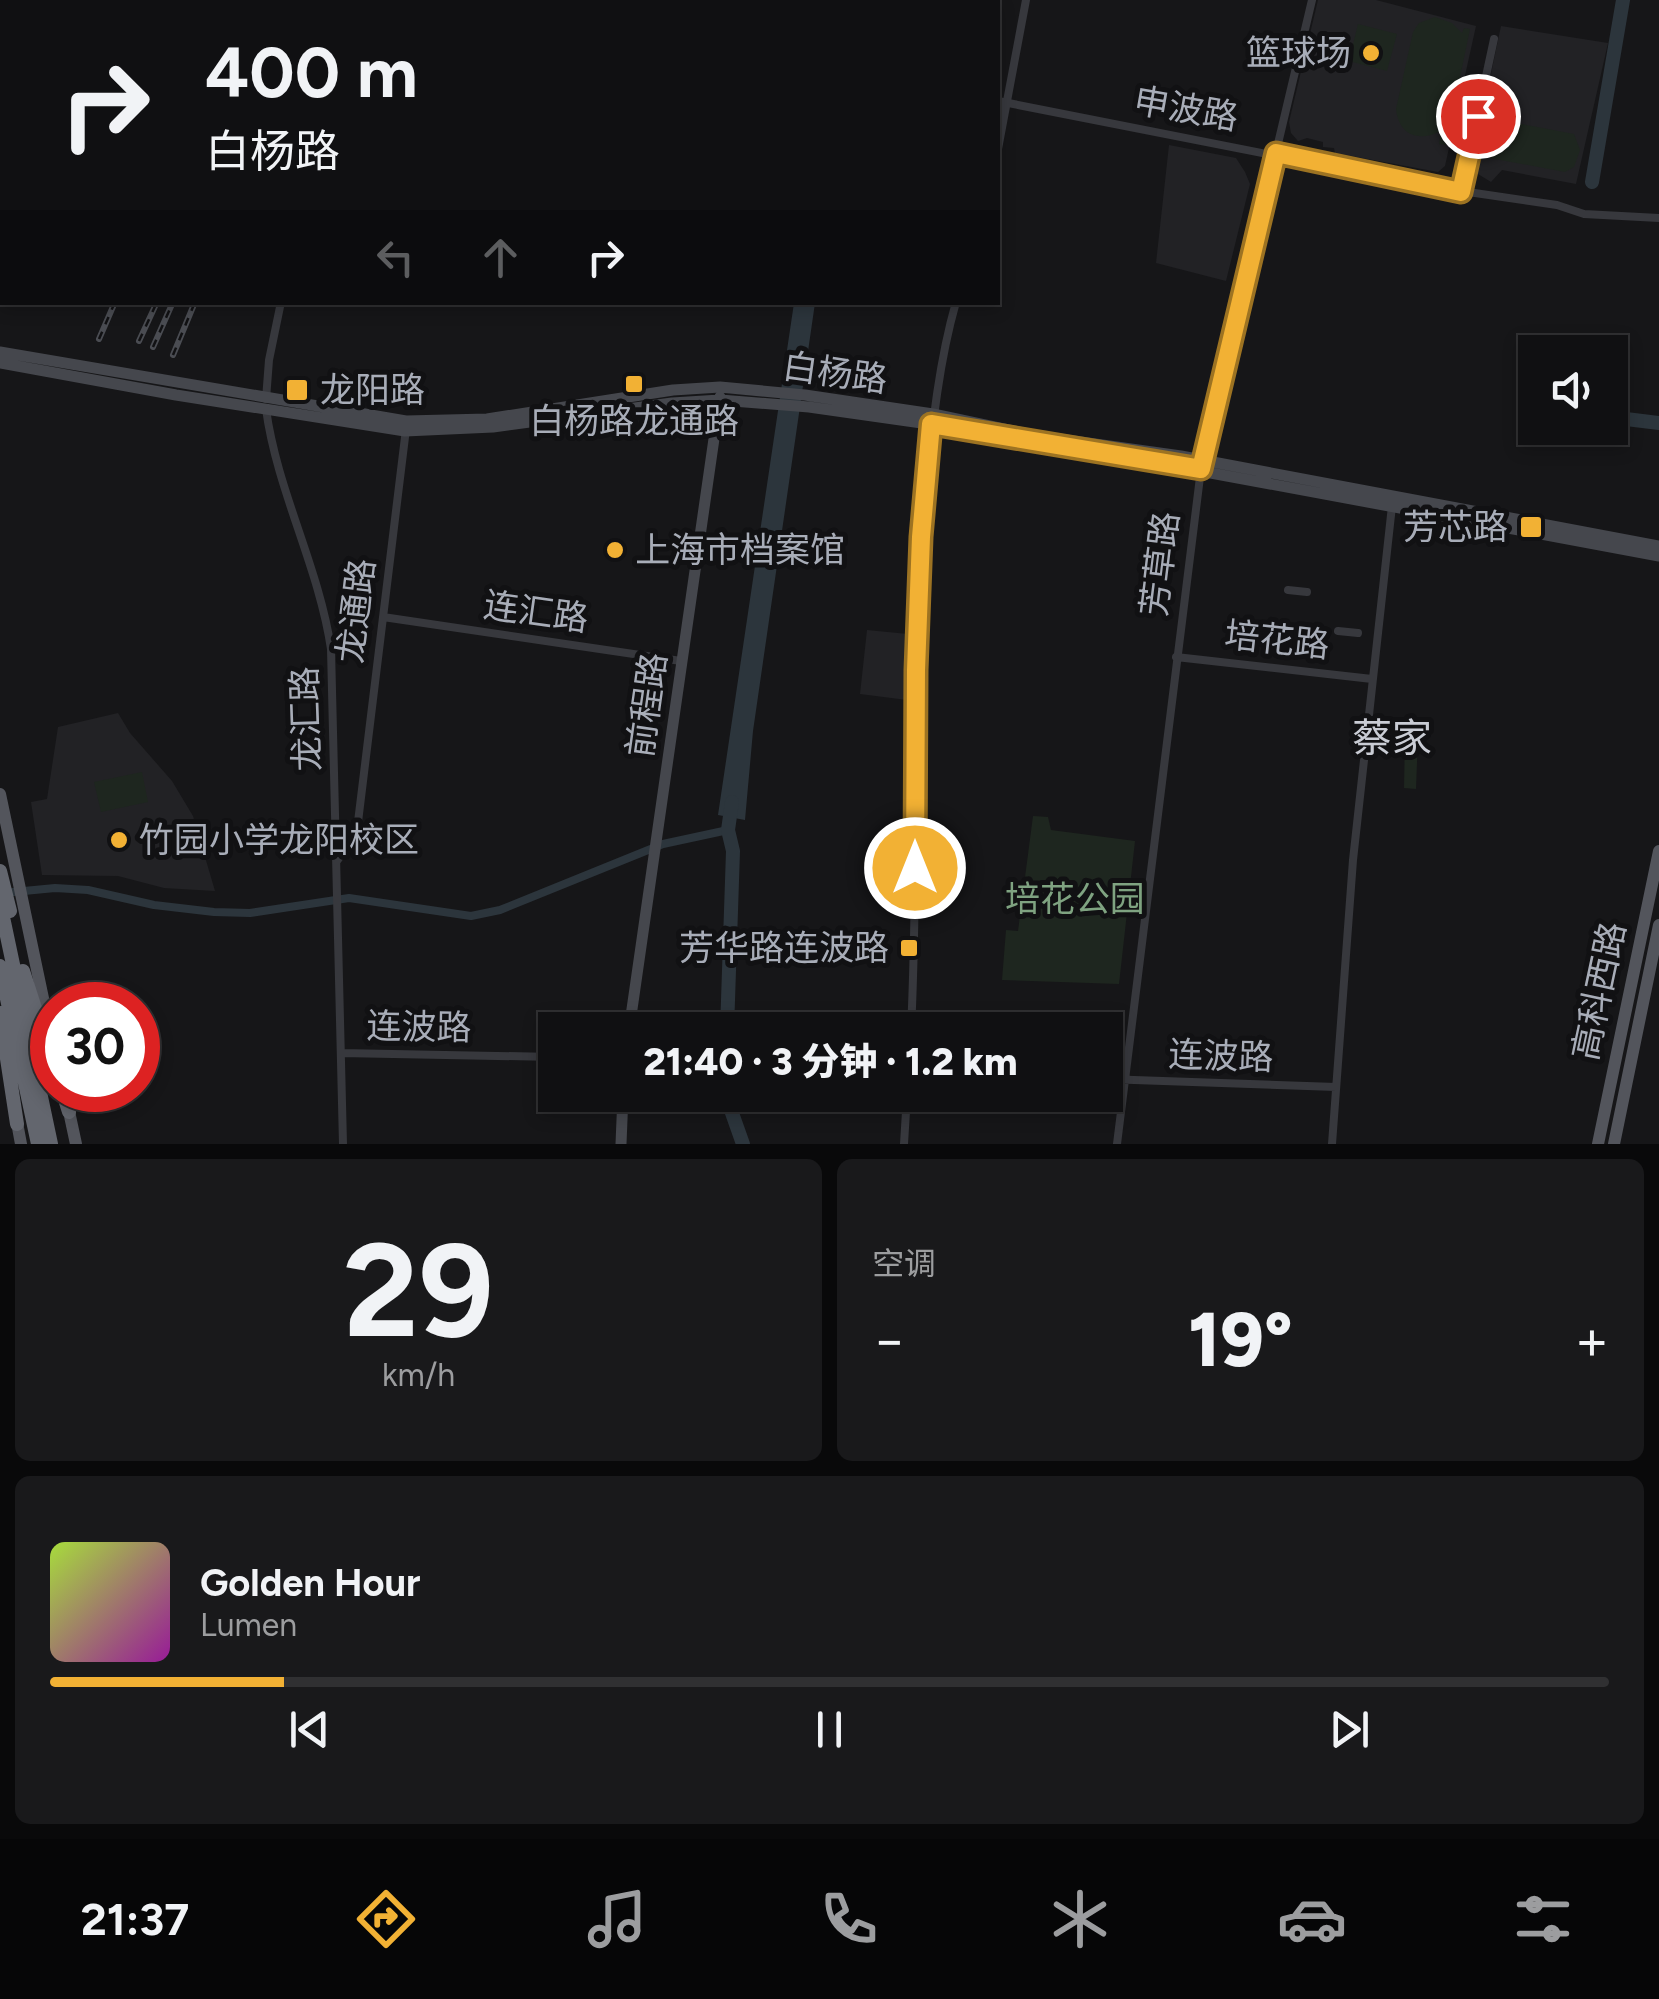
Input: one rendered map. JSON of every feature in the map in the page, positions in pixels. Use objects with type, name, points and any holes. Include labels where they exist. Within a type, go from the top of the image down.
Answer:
[{"type":"highway","points":[[6,874],[47,1143]]},
{"type":"highway","points":[[9,908],[30,993]]},
{"type":"highway","points":[[0,966],[47,1143]]},
{"type":"highway","points":[[0,1014],[17,1124]]},
{"type":"main road","name":"白杨路","points":[[0,352],[266,404]]},
{"type":"main road","name":"白杨路","points":[[0,362],[406,426],[487,419],[634,394],[720,394],[805,401],[1202,465],[1659,556]]},
{"type":"main road","name":"前程路","points":[[632,1012],[720,394]]},
{"type":"main road","name":"白杨路","points":[[1393,501],[1659,546]]},
{"type":"main road","points":[[0,794],[6,874]]},
{"type":"main road","name":"高科西路","points":[[1598,1144],[1659,850]]},
{"type":"main road","points":[[9,908],[33,982]]},
{"type":"main road","name":"高科西路","points":[[1614,1144],[1659,925]]},
{"type":"main road","points":[[0,1057],[22,1144]]},
{"type":"main road","points":[[69,1112],[76,1144]]},
{"type":"main road","points":[[621,1144],[623,1112]]},
{"type":"street","points":[[1000,140],[1026,0]]},
{"type":"street","name":"芳草路","points":[[1118,1144],[1202,465],[1312,0]]},
{"type":"street","points":[[1461,192],[1494,39]]},
{"type":"street","name":"申波路","points":[[1000,101],[1461,192],[1557,204],[1591,215],[1659,218]]},
{"type":"street","name":"龙汇路","points":[[280,305],[269,360],[266,404],[271,440],[329,637],[343,1144]]},
{"type":"street","points":[[912,1012],[921,537],[932,419],[955,305]]},
{"type":"street","name":"龙通路","points":[[337,861],[358,822],[406,426]]},
{"type":"street","points":[[1332,1144],[1353,860],[1393,501]]},
{"type":"street","points":[[1288,590],[1307,592]]},
{"type":"street","name":"连汇路","points":[[383,617],[681,661]]},
{"type":"street","points":[[1338,631],[1358,633]]},
{"type":"street","name":"培花路","points":[[1176,656],[1372,679]]},
{"type":"street","name":"连波路","points":[[341,1053],[538,1057]]},
{"type":"street","name":"连波路","points":[[1123,1080],[1336,1087]]},
{"type":"street","points":[[904,1144],[906,1112]]},
{"type":"shaded area","points":[[1318,0],[1376,0],[1476,26],[1445,166],[1438,172],[1335,153],[1334,148],[1323,147],[1323,142],[1307,138],[1298,141],[1291,133],[1289,122]]},
{"type":"shaded area","points":[[1501,26],[1608,43],[1576,184],[1502,170],[1491,182],[1478,174],[1475,150]]},
{"type":"shaded area","points":[[1169,145],[1236,158],[1245,172],[1250,184],[1226,281],[1156,263]]},
{"type":"shaded area","points":[[794,305],[815,305],[753,731],[745,820],[718,815]]},
{"type":"shaded area","points":[[867,630],[908,634],[907,700],[860,694]]},
{"type":"shaded area","name":"竹园小学龙阳校区","points":[[118,713],[130,733],[172,781],[193,816],[215,891],[164,888],[118,876],[42,875],[31,802],[47,799],[58,727]]},
{"type":"green space","points":[[1435,17],[1452,23],[1462,33],[1464,28],[1470,29],[1446,145],[1439,144],[1441,131],[1418,136],[1406,131],[1396,109],[1413,32],[1419,23]]},
{"type":"green space","name":"篮球场","points":[[1358,24],[1397,34],[1387,71],[1349,61]]},
{"type":"green space","points":[[1496,119],[1574,134],[1580,150],[1574,167],[1565,172],[1490,158],[1481,146],[1481,137],[1486,123]]},
{"type":"green space","points":[[1405,736],[1418,737],[1416,789],[1404,788]]},
{"type":"green space","points":[[142,772],[148,802],[101,812],[94,782]]},
{"type":"green space","name":"培花公园","points":[[1033,816],[1048,817],[1051,830],[1135,841],[1119,984],[1002,980],[1006,930],[1018,931]]},
{"type":"waterway","points":[[1592,182],[1623,0]]},
{"type":"waterway","points":[[1628,419],[1659,423]]},
{"type":"waterway","points":[[728,1012],[733,851],[728,830],[732,802]]},
{"type":"waterway","points":[[3,893],[55,888],[88,890],[154,905],[250,913],[349,898],[471,916],[500,910],[663,844],[728,830]]},
{"type":"waterway","points":[[732,1112],[743,1144]]},
{"type":"railway","points":[[99,339],[114,305]]},
{"type":"railway","points":[[139,341],[156,305]]},
{"type":"railway","points":[[153,347],[172,305]]},
{"type":"railway","points":[[173,355],[194,305]]},
{"type":"place","name":"篮球场","points":[[1371,53]]},
{"type":"place","name":"白杨路龙通路","points":[[634,384]]},
{"type":"place","name":"龙阳路","points":[[297,390]]},
{"type":"place","name":"芳芯路","points":[[1531,527]]},
{"type":"place","name":"上海市档案馆","points":[[615,550]]},
{"type":"place","name":"竹园小学龙阳校区","points":[[119,840]]},
{"type":"place","name":"芳华路连波路","points":[[909,948]]},
{"type":"district","name":"蔡家","points":[[1392,738]]},
{"type":"route","points":[[915,868],[916,670],[921,537],[931,424],[1201,469],[1276,153],[1461,192],[1478,116]]}]
